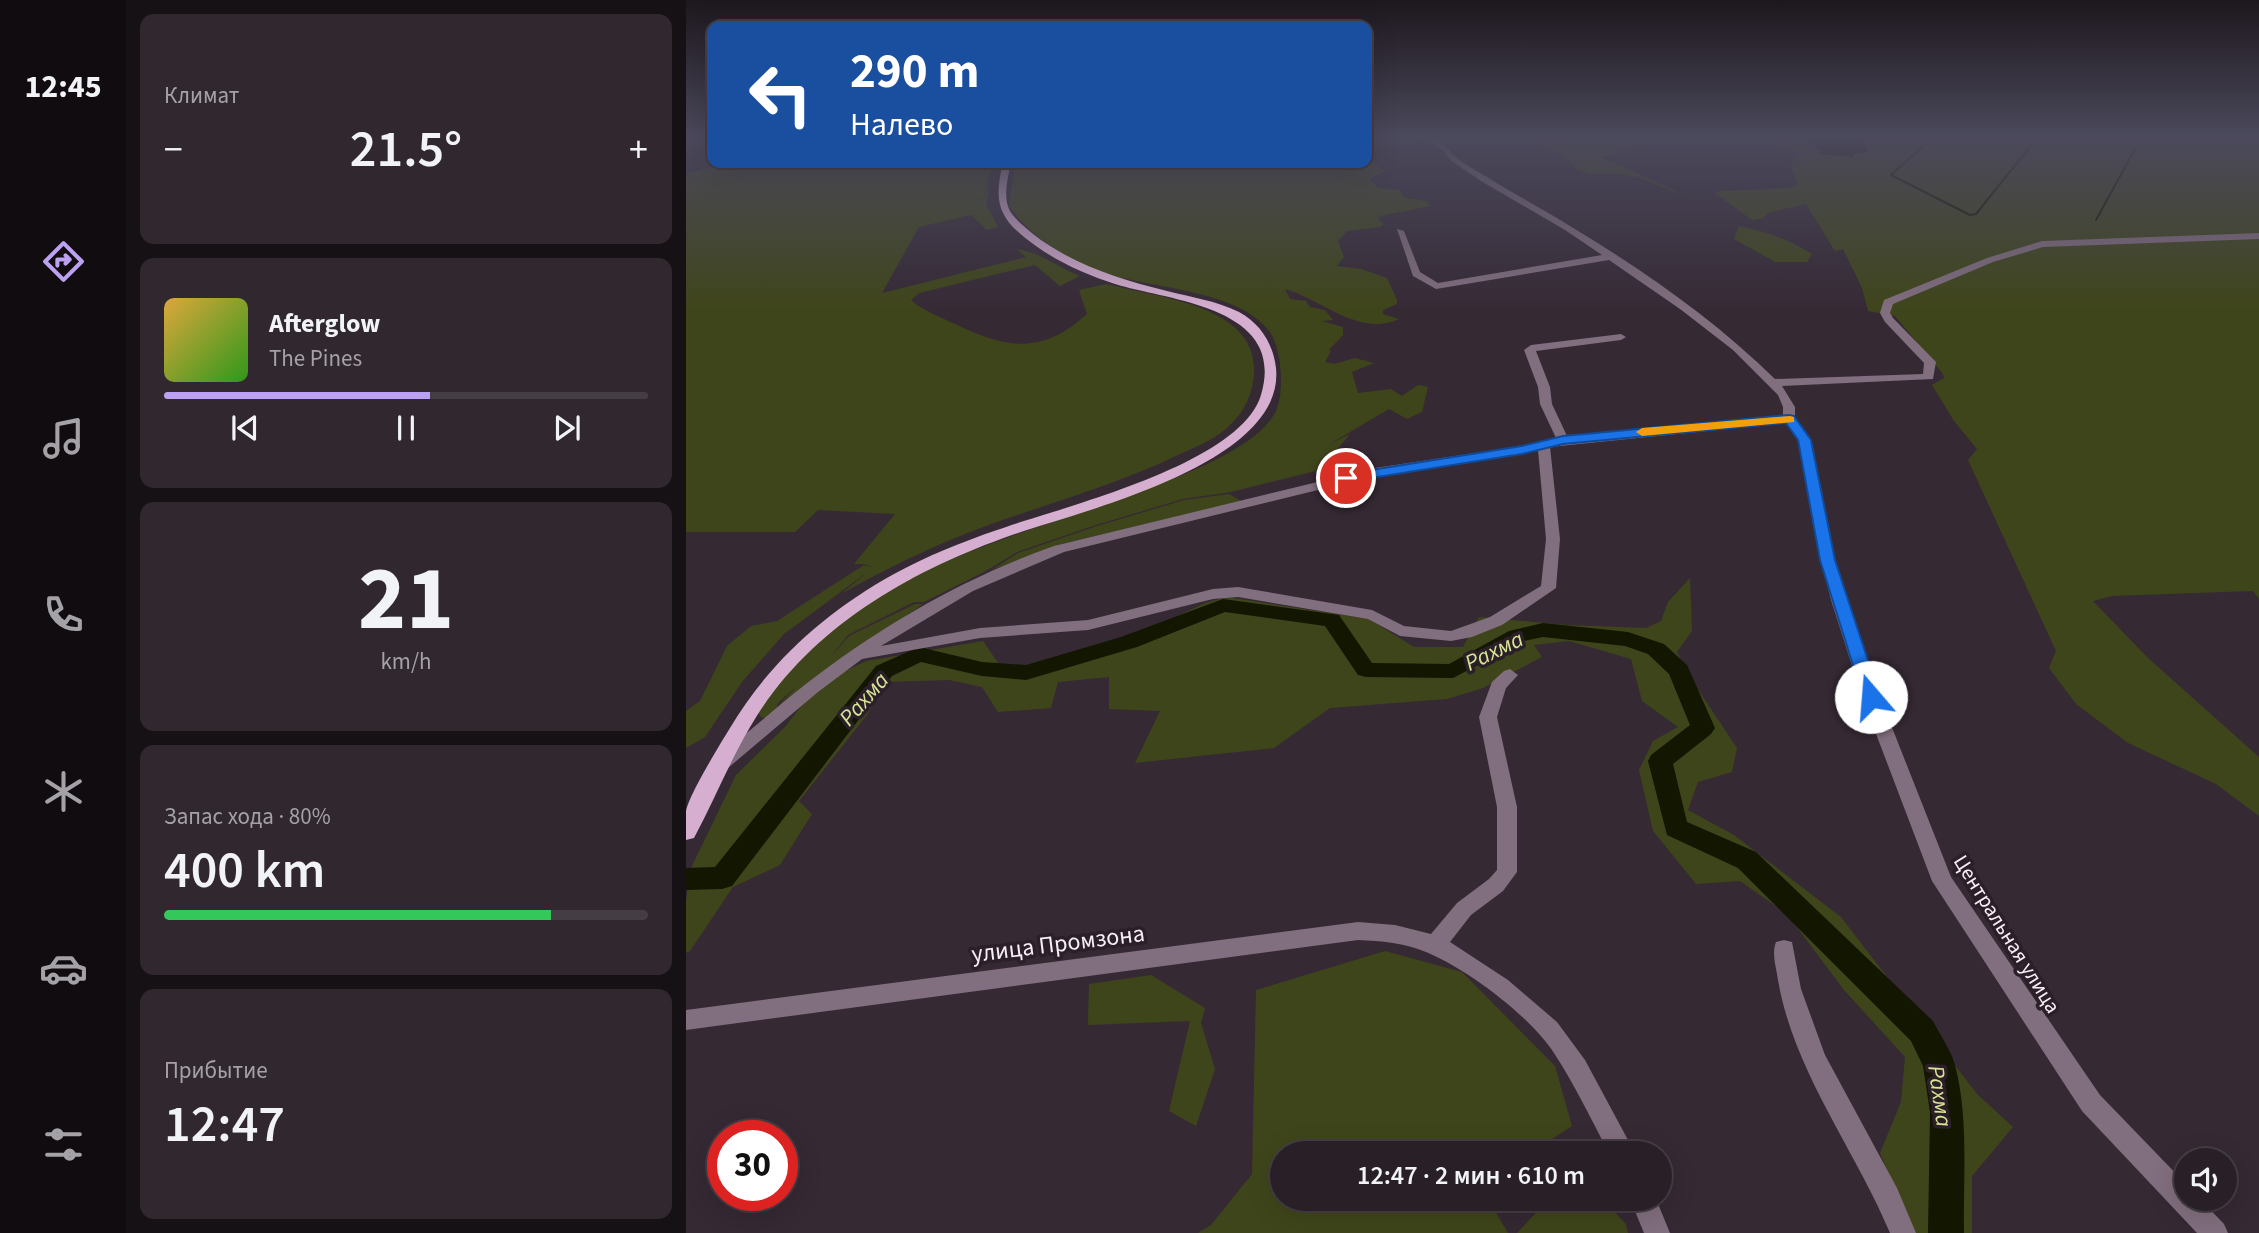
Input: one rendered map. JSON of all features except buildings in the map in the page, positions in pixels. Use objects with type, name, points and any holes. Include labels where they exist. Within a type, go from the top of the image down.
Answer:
[{"type":"main road","points":[[686,832],[749,713],[780,671],[831,622],[861,601],[933,561],[971,544],[1188,465],[1234,439],[1251,423],[1265,404],[1269,392],[1268,362],[1263,341],[1250,324],[1214,307],[1098,276],[1058,257],[1005,213],[1002,196]]},
{"type":"street","name":"Центральная улица","points":[[1512,196],[1568,228],[1684,307],[1737,348],[1773,383],[1789,407],[1789,419],[1805,440],[1828,560],[1851,636],[1871,697],[1942,881],[2091,1103],[2215,1233]]},
{"type":"street","points":[[1400,231],[1416,274],[1436,286],[1609,257]]},
{"type":"street","points":[[1773,383],[1929,377],[1930,362],[1889,320],[1885,313],[1888,302],[2029,246],[2259,236]]},
{"type":"street","points":[[1563,440],[1546,404],[1544,387],[1530,350],[1535,347],[1621,337]]},
{"type":"street","points":[[720,764],[824,678],[895,630],[1012,566],[1059,549],[1346,478],[1544,446],[1563,440],[1789,419]]},
{"type":"street","points":[[857,655],[980,633],[1069,628],[1213,594],[1238,592],[1372,615],[1400,631],[1451,636],[1466,633],[1515,611],[1548,589],[1553,539],[1544,446]]},
{"type":"street","points":[[1435,945],[1464,909],[1496,885],[1507,872],[1507,807],[1488,717],[1498,686],[1510,675]]},
{"type":"street","name":"улица Промзона","points":[[686,1020],[1358,930],[1388,932],[1435,945],[1506,991],[1536,1016],[1558,1040],[1616,1141]]},
{"type":"street","points":[[1784,949],[1787,980],[1801,1028],[1829,1091],[1889,1196],[1903,1233]]},
{"type":"street","points":[[1648,1211],[1657,1233]]},
{"type":"green space","points":[[686,196],[984,196],[982,204],[988,196],[986,204],[998,227],[987,230],[971,215],[919,227],[882,293],[1026,257],[1016,249],[1024,250],[1080,276],[1060,286],[1035,265],[919,293],[911,300],[932,314],[991,339],[1024,344],[1039,342],[1071,327],[1087,314],[1079,290],[1106,284],[1158,295],[1204,309],[1241,333],[1251,351],[1254,373],[1250,395],[1240,414],[1225,430],[1206,442],[1127,477],[949,541],[841,594],[869,571],[784,634],[742,682],[705,737],[686,748],[686,711],[700,701],[727,646],[751,626],[777,621],[864,565],[875,568],[864,564],[854,564],[895,514],[818,510],[795,532],[686,532]]},
{"type":"green space","points":[[1010,196],[1403,196],[1426,201],[1431,206],[1380,216],[1378,219],[1384,224],[1380,227],[1347,231],[1338,241],[1344,257],[1337,266],[1361,269],[1387,278],[1397,304],[1383,310],[1383,314],[1399,319],[1384,324],[1370,324],[1340,314],[1285,289],[1290,299],[1306,301],[1310,307],[1325,310],[1333,320],[1322,321],[1343,327],[1343,335],[1329,350],[1331,351],[1325,362],[1334,364],[1355,358],[1374,363],[1352,372],[1358,393],[1391,389],[1402,396],[1418,385],[1428,387],[1422,412],[1407,419],[1389,409],[1328,445],[1350,434],[1320,470],[1231,492],[1183,499],[1017,552],[924,602],[914,602],[848,635],[830,658],[849,636],[915,604],[923,604],[826,671],[782,709],[779,705],[797,686],[777,704],[779,711],[772,717],[762,718],[758,713],[792,665],[847,616],[880,595],[958,557],[1197,469],[1244,443],[1263,429],[1275,413],[1281,384],[1277,349],[1270,332],[1256,318],[1218,299],[1127,279],[1080,263],[1040,239],[1009,206]]},
{"type":"green space","points":[[1718,196],[2259,196],[2259,599],[2253,591],[2112,596],[2093,601],[2148,658],[2259,757],[2259,816],[2216,784],[2128,743],[2076,704],[2049,668],[2056,651],[1968,460],[1977,449],[1954,421],[1932,385],[1944,378],[1943,374],[1895,316],[1868,311],[1862,288],[1843,249],[1835,251],[1806,204],[1767,213],[1764,218],[1752,220]]},
{"type":"green space","points":[[1739,226],[1777,237],[1812,254],[1807,262],[1775,262],[1734,239]]},
{"type":"green space","points":[[1229,494],[1241,501],[1062,544],[991,570],[1018,553],[1097,526],[1184,500]]},
{"type":"green space","points":[[1690,578],[1692,631],[1677,652],[1693,682],[1737,748],[1732,772],[1698,782],[1688,810],[1734,835],[1841,917],[1977,1094],[2013,1127],[1972,1176],[1972,1233],[1912,1233],[1880,1153],[1901,1102],[1905,1057],[1844,990],[1787,914],[1740,881],[1696,884],[1653,831],[1639,770],[1653,741],[1678,727],[1642,701],[1631,659],[1569,641],[1534,645],[1542,657],[1483,688],[1447,699],[1330,708],[1274,748],[1135,763],[1160,711],[1109,709],[1109,677],[1058,682],[1051,708],[998,712],[982,687],[949,680],[885,682],[867,715],[799,801],[812,814],[780,865],[733,887],[686,953],[686,900],[692,866],[736,775],[785,727],[818,684],[866,661],[983,641],[1007,676],[1090,647],[1129,639],[1205,603],[1227,597],[1369,619],[1414,647],[1463,647],[1479,617],[1567,625],[1646,628],[1661,621],[1668,602]]},
{"type":"green space","points":[[1385,951],[1462,972],[1555,1066],[1572,1126],[1549,1141],[1270,1141],[1270,1211],[1495,1211],[1508,1233],[1198,1233],[1211,1225],[1252,1174],[1256,990]]},
{"type":"green space","points":[[1151,975],[1205,1008],[1201,1023],[1215,1069],[1196,1126],[1169,1111],[1190,1021],[1088,1025],[1089,984]]},
{"type":"green space","points":[[1538,1211],[1614,1211],[1626,1224],[1628,1233],[1517,1233]]},
{"type":"waterway","points":[[1932,196],[1970,215],[1976,214],[1991,196]]},
{"type":"waterway","points":[[2096,220],[2109,196]]},
{"type":"waterway","name":"Рахма","points":[[686,879],[722,878],[884,671],[919,654],[982,669],[1026,673],[1129,642],[1223,605],[1332,620],[1366,670],[1453,671],[1517,636],[1543,630],[1628,639],[1656,649],[1679,670],[1703,728],[1660,761],[1676,828],[1747,860],[1922,1031],[1939,1064],[1946,1112],[1946,1233]]},
{"type":"slow traffic","points":[[1642,432],[1790,420]]},
{"type":"route","points":[[1346,478],[1522,450],[1563,440],[1789,419],[1805,440],[1828,560],[1871,697]]}]
